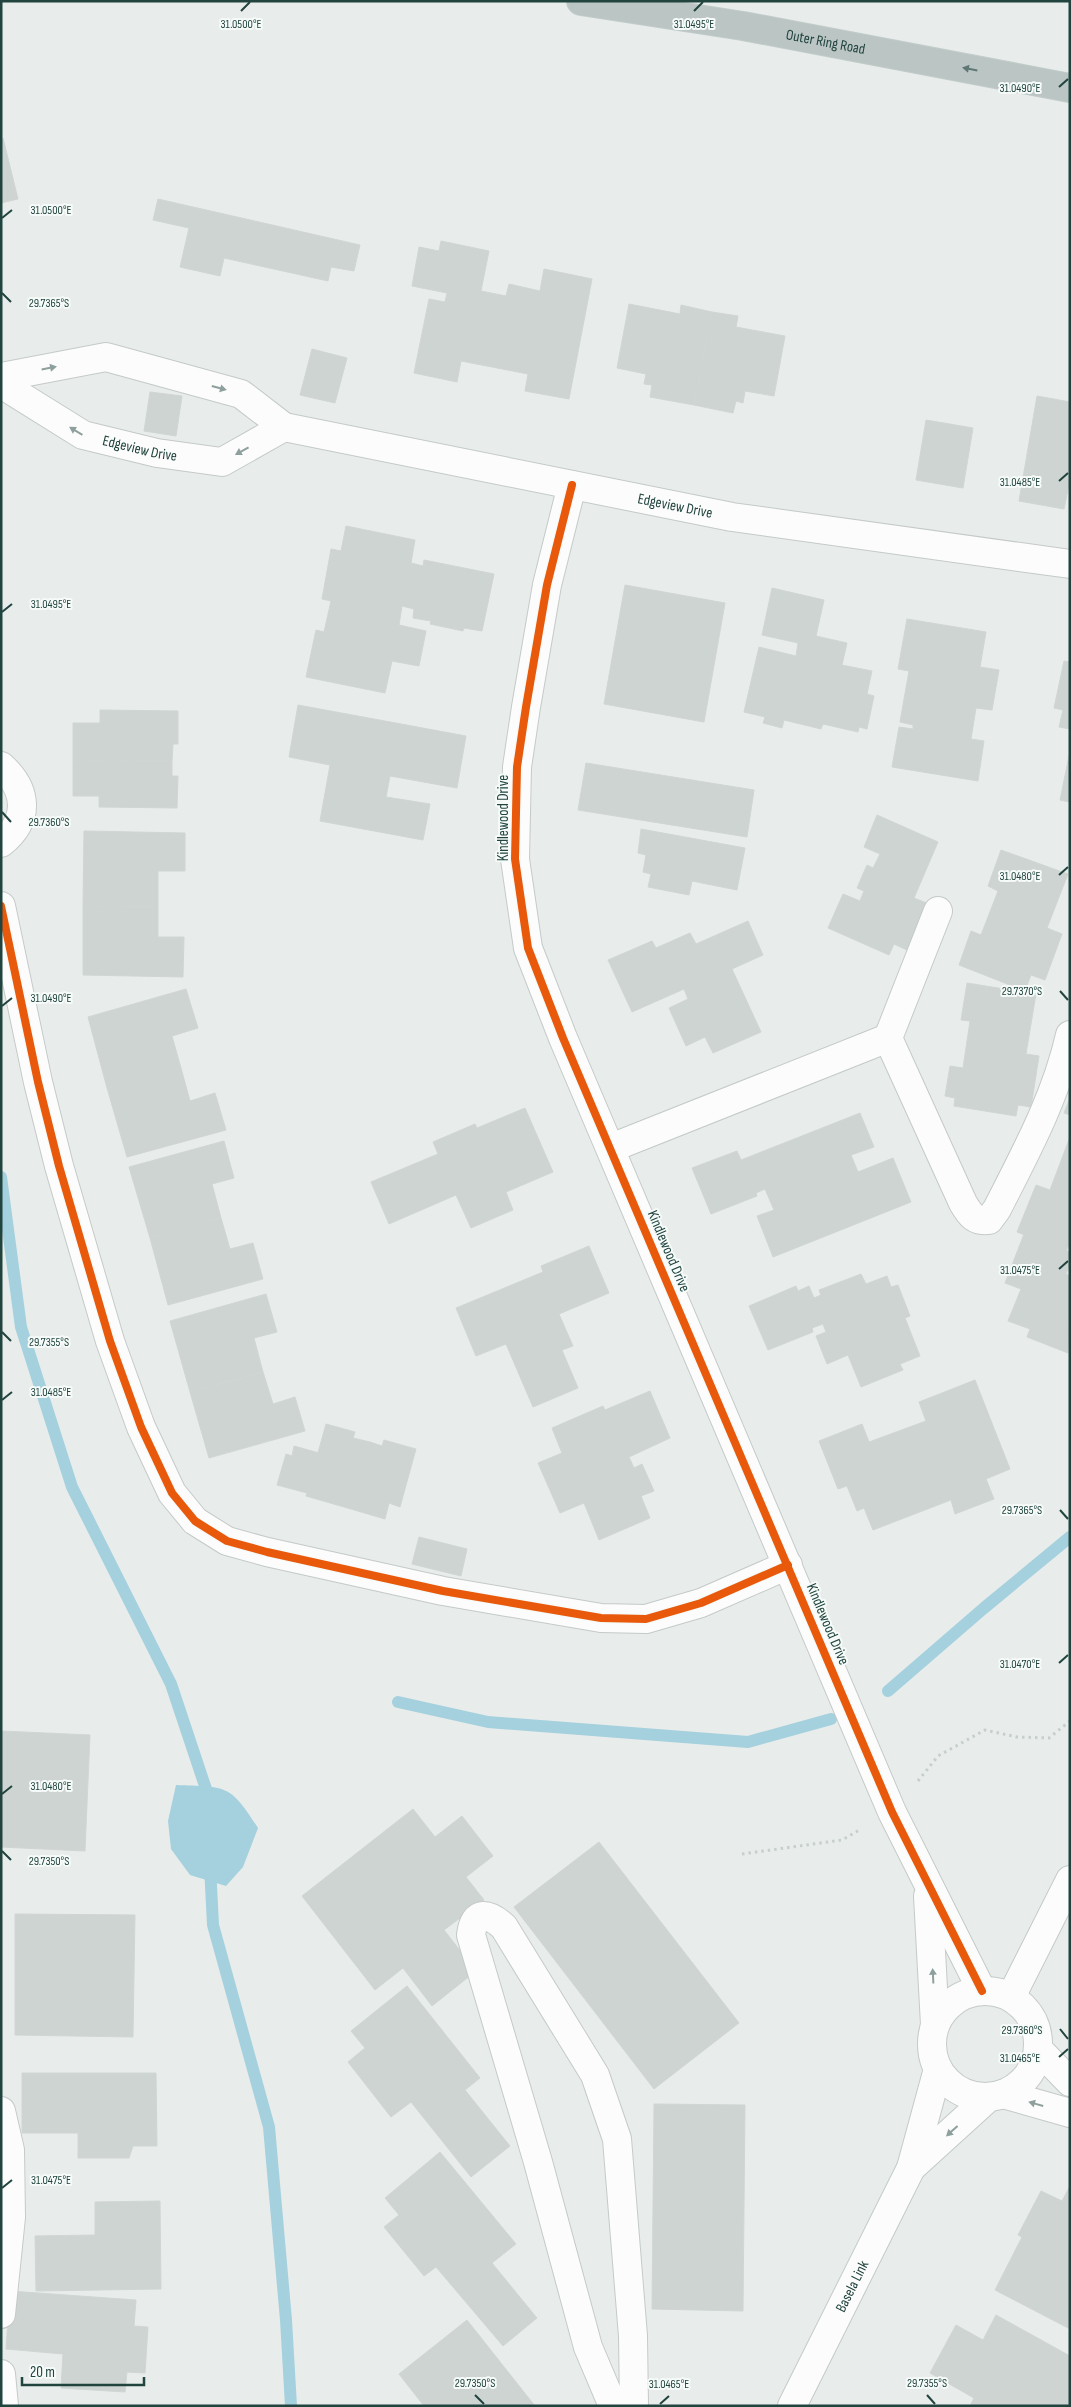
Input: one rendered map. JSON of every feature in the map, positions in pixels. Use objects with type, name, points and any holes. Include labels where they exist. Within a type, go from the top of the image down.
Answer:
[{"type":"highway","name":"Outer Ring Road","points":[[580,1],[743,26],[1070,88]]},
{"type":"street","name":"Edgeview Drive","points":[[1,377],[106,357],[241,394],[284,427],[732,517],[1070,564]]},
{"type":"street","name":"Edgeview Drive","points":[[1,384],[83,436],[157,453],[222,462],[284,427]]},
{"type":"street","name":"Kindlewood Drive","points":[[572,485],[547,585],[517,767],[515,859],[528,948],[892,1812],[982,1991]]},
{"type":"street","points":[[1,766],[16,783],[23,806],[20,821],[11,835],[1,843]]},
{"type":"street","points":[[1,906],[38,1082],[54,1148],[110,1341],[141,1427],[172,1493],[195,1521],[228,1541],[268,1552],[443,1591],[601,1618],[646,1619],[701,1603],[788,1565]]},
{"type":"street","points":[[938,911],[888,1038],[963,1203],[971,1216],[980,1221],[989,1220],[997,1209],[1037,1132],[1062,1068],[1070,1035]]},
{"type":"street","points":[[611,1148],[888,1038]]},
{"type":"street","points":[[1011,1998],[1070,1880]]},
{"type":"street","name":"Kindlewood Drive","points":[[928,1885],[935,2025]]},
{"type":"street","points":[[613,2406],[588,2348],[538,2162],[471,1936],[472,1927],[480,1917],[486,1915],[494,1918],[504,1928],[595,2075],[617,2139],[633,2336],[634,2406]]},
{"type":"street","points":[[996,2096],[1017,2087],[1028,2077],[1035,2063],[1038,2049],[1038,2033],[1032,2019],[1023,2006],[1011,1998],[997,1992],[982,1991],[967,1994],[954,2001],[943,2011],[935,2025],[932,2039],[932,2055],[946,2081],[959,2090],[973,2096],[996,2096],[1070,2113]]},
{"type":"street","points":[[1038,2049],[1070,2082]]},
{"type":"street","name":"Basela Link","points":[[792,2406],[912,2168],[938,2069]]},
{"type":"street","name":"Basela Link","points":[[912,2168],[996,2096]]},
{"type":"street","points":[[1,2111],[10,2150],[11,2217],[1,2314]]},
{"type":"street","points":[[1,2374],[4,2406]]},
{"type":"water","points":[[176,1785],[206,1786],[226,1791],[241,1803],[258,1828],[243,1867],[226,1886],[190,1875],[171,1849],[168,1821]]},
{"type":"building","points":[[3,138],[18,199],[1,203],[1,139]]},
{"type":"building","points":[[158,199],[360,245],[354,271],[331,267],[328,281],[224,258],[220,276],[180,267],[189,228],[153,220]]},
{"type":"building","points":[[441,241],[489,251],[481,291],[506,296],[509,284],[540,291],[544,269],[592,279],[569,399],[525,391],[528,374],[461,361],[457,382],[414,373],[429,299],[445,302],[447,293],[412,286],[419,247],[439,251]]},
{"type":"building","points":[[629,304],[680,314],[681,305],[712,312],[694,405],[650,397],[652,385],[644,384],[646,374],[617,368]]},
{"type":"building","points":[[712,312],[738,316],[736,327],[785,336],[774,396],[745,391],[743,403],[736,401],[733,413],[694,405]]},
{"type":"building","points":[[312,349],[347,358],[335,403],[300,395]]},
{"type":"building","points":[[150,392],[182,396],[176,436],[144,431]]},
{"type":"building","points":[[1037,396],[1070,402],[1070,479],[1064,509],[1019,501]]},
{"type":"building","points":[[926,420],[973,428],[963,488],[916,480]]},
{"type":"building","points":[[346,526],[415,540],[411,563],[423,566],[424,560],[494,574],[482,631],[464,628],[463,631],[430,624],[431,621],[413,618],[414,609],[402,606],[399,625],[426,631],[419,666],[392,661],[385,693],[306,677],[316,630],[324,632],[331,601],[322,599],[331,549],[341,551]]},
{"type":"building","points":[[625,585],[725,603],[704,722],[604,704]]},
{"type":"building","points":[[772,588],[824,600],[816,636],[847,643],[842,665],[872,671],[867,694],[874,696],[867,729],[859,727],[858,732],[823,724],[821,729],[784,720],[782,728],[763,723],[765,717],[744,712],[759,647],[796,656],[798,643],[762,635]]},
{"type":"building","points":[[907,619],[986,632],[980,667],[999,670],[992,710],[976,708],[971,739],[984,741],[978,781],[892,767],[899,727],[913,729],[913,725],[900,722],[909,671],[898,669]]},
{"type":"building","points":[[1064,661],[1070,662],[1070,729],[1059,727],[1063,710],[1054,708]]},
{"type":"building","points":[[298,705],[466,736],[457,788],[390,776],[386,797],[430,804],[423,840],[320,821],[330,765],[289,757]]},
{"type":"building","points":[[100,710],[178,711],[178,744],[173,744],[172,761],[73,760],[73,723],[100,723]]},
{"type":"building","points":[[1070,751],[1070,802],[1060,800]]},
{"type":"building","points":[[73,760],[172,761],[172,776],[178,776],[177,808],[99,807],[99,796],[73,796]]},
{"type":"building","points":[[586,763],[754,790],[747,837],[578,810]]},
{"type":"building","points":[[877,815],[938,842],[914,898],[929,904],[909,951],[894,944],[889,955],[828,928],[843,894],[860,901],[864,891],[857,888],[867,865],[873,868],[880,854],[864,847]]},
{"type":"building","points":[[641,829],[745,848],[737,890],[692,881],[689,895],[648,887],[651,874],[643,872],[646,855],[638,853]]},
{"type":"building","points":[[84,831],[185,833],[185,871],[158,871],[158,907],[83,906]]},
{"type":"building","points":[[1001,850],[1068,874],[1047,928],[1062,934],[1045,980],[1031,975],[1025,991],[959,965],[971,931],[981,935],[998,891],[988,886]]},
{"type":"building","points":[[83,906],[158,907],[158,937],[184,937],[183,977],[83,975]]},
{"type":"building","points":[[748,921],[763,955],[732,969],[761,1032],[713,1053],[705,1037],[686,1046],[669,1008],[688,999],[684,989],[632,1012],[608,960],[652,941],[656,948],[690,933],[696,944]]},
{"type":"building","points":[[967,983],[1036,994],[1026,1054],[1039,1056],[1031,1107],[1018,1105],[1016,1116],[954,1106],[955,1098],[945,1096],[950,1066],[963,1068],[970,1021],[961,1020]]},
{"type":"building","points":[[186,989],[198,1028],[172,1036],[181,1068],[107,1088],[88,1017]]},
{"type":"building","points":[[181,1068],[190,1101],[215,1093],[226,1130],[127,1157],[107,1088]]},
{"type":"building","points":[[1070,1098],[1070,1115],[1064,1113]]},
{"type":"building","points":[[525,1108],[553,1172],[506,1192],[513,1210],[471,1228],[456,1195],[389,1224],[371,1182],[438,1154],[433,1142],[475,1124],[477,1128]]},
{"type":"building","points":[[860,1113],[874,1147],[851,1155],[858,1172],[893,1158],[911,1202],[773,1257],[757,1216],[774,1210],[765,1189],[756,1193],[757,1196],[711,1214],[692,1168],[737,1151],[741,1160]]},
{"type":"building","points":[[1070,1137],[1070,1243],[1066,1251],[1017,1232],[1036,1185],[1050,1190]]},
{"type":"building","points":[[224,1141],[234,1178],[212,1184],[221,1218],[150,1238],[129,1167]]},
{"type":"building","points":[[221,1218],[230,1249],[253,1243],[263,1279],[168,1305],[150,1238]]},
{"type":"building","points":[[1024,1234],[1070,1252],[1070,1264],[1066,1274],[1070,1276],[1068,1353],[1027,1337],[1030,1329],[1008,1321],[1021,1289],[1005,1283]]},
{"type":"building","points":[[589,1246],[609,1293],[559,1314],[573,1346],[562,1350],[578,1388],[533,1407],[506,1344],[476,1356],[456,1308],[543,1272],[541,1266]]},
{"type":"building","points":[[861,1274],[866,1284],[887,1276],[891,1287],[898,1285],[910,1316],[905,1318],[920,1356],[900,1364],[903,1370],[861,1387],[848,1355],[827,1364],[816,1336],[826,1332],[823,1324],[812,1328],[813,1332],[768,1350],[749,1306],[796,1286],[798,1291],[809,1286],[814,1298],[821,1295],[819,1290]]},
{"type":"building","points":[[266,1294],[277,1332],[254,1338],[263,1372],[190,1392],[170,1321]]},
{"type":"building","points":[[263,1372],[273,1404],[295,1397],[305,1431],[209,1458],[190,1392]]},
{"type":"building","points":[[975,1380],[1010,1469],[986,1479],[994,1499],[955,1514],[951,1500],[873,1530],[864,1508],[857,1511],[847,1486],[838,1489],[819,1441],[862,1424],[869,1442],[926,1421],[919,1402]]},
{"type":"building","points":[[650,1391],[670,1438],[629,1457],[634,1468],[642,1464],[654,1491],[641,1496],[650,1518],[599,1540],[584,1503],[560,1513],[538,1463],[562,1453],[552,1428],[603,1406],[605,1410]]},
{"type":"building","points":[[326,1424],[355,1432],[353,1438],[370,1442],[351,1509],[306,1496]]},
{"type":"building","points":[[384,1440],[416,1449],[400,1507],[389,1503],[385,1519],[351,1509],[370,1442],[382,1446]]},
{"type":"building","points":[[294,1446],[319,1453],[307,1493],[277,1485],[286,1454],[292,1456]]},
{"type":"building","points":[[419,1537],[467,1549],[461,1576],[412,1564]]},
{"type":"building","points":[[1,1731],[90,1735],[85,1851],[1,1847]]},
{"type":"building","points":[[413,1809],[435,1837],[462,1816],[493,1856],[466,1877],[484,1900],[444,1930],[476,1971],[432,2006],[403,1968],[375,1990],[302,1896]]},
{"type":"building","points":[[599,1842],[739,2023],[654,2089],[514,1907]]},
{"type":"building","points":[[15,1914],[135,1915],[133,2037],[15,2035]]},
{"type":"building","points":[[407,1986],[480,2078],[465,2090],[510,2146],[471,2177],[411,2102],[391,2117],[348,2062],[365,2048],[351,2031]]},
{"type":"building","points":[[22,2073],[156,2073],[157,2146],[133,2146],[129,2158],[78,2158],[78,2133],[22,2133]]},
{"type":"building","points":[[654,2104],[745,2105],[743,2311],[652,2309]]},
{"type":"building","points":[[440,2152],[516,2244],[492,2263],[537,2318],[503,2346],[436,2267],[424,2276],[384,2227],[399,2215],[385,2198]]},
{"type":"building","points":[[1070,2186],[1070,2329],[995,2290],[1022,2237],[1018,2235],[1041,2191],[1062,2201]]},
{"type":"building","points":[[160,2201],[161,2289],[36,2291],[35,2236],[95,2235],[95,2202]]},
{"type":"building","points":[[10,2291],[136,2300],[134,2326],[148,2327],[145,2373],[127,2372],[125,2392],[61,2388],[63,2354],[6,2349]]},
{"type":"building","points":[[996,2315],[1070,2356],[1070,2406],[970,2406],[974,2398],[930,2373],[956,2325],[983,2340]]},
{"type":"building","points":[[467,2320],[535,2406],[424,2406],[399,2374]]},
{"type":"waterway","points":[[1,1177],[21,1327],[72,1487],[171,1684],[206,1789],[207,1803]]},
{"type":"waterway","points":[[888,1691],[1070,1537]]},
{"type":"waterway","points":[[398,1702],[488,1722],[748,1742],[831,1719]]},
{"type":"waterway","points":[[210,1866],[213,1925],[269,2127],[286,2320],[291,2406]]},
{"type":"cycle path","points":[[572,485],[547,585],[517,767],[515,859],[528,948],[563,1038],[892,1812],[982,1991]]},
{"type":"cycle path","points":[[1,906],[38,1082],[59,1166],[110,1341],[141,1427],[172,1493],[195,1521],[227,1541],[267,1552],[443,1591],[601,1618],[646,1619],[701,1603],[788,1565]]}]
